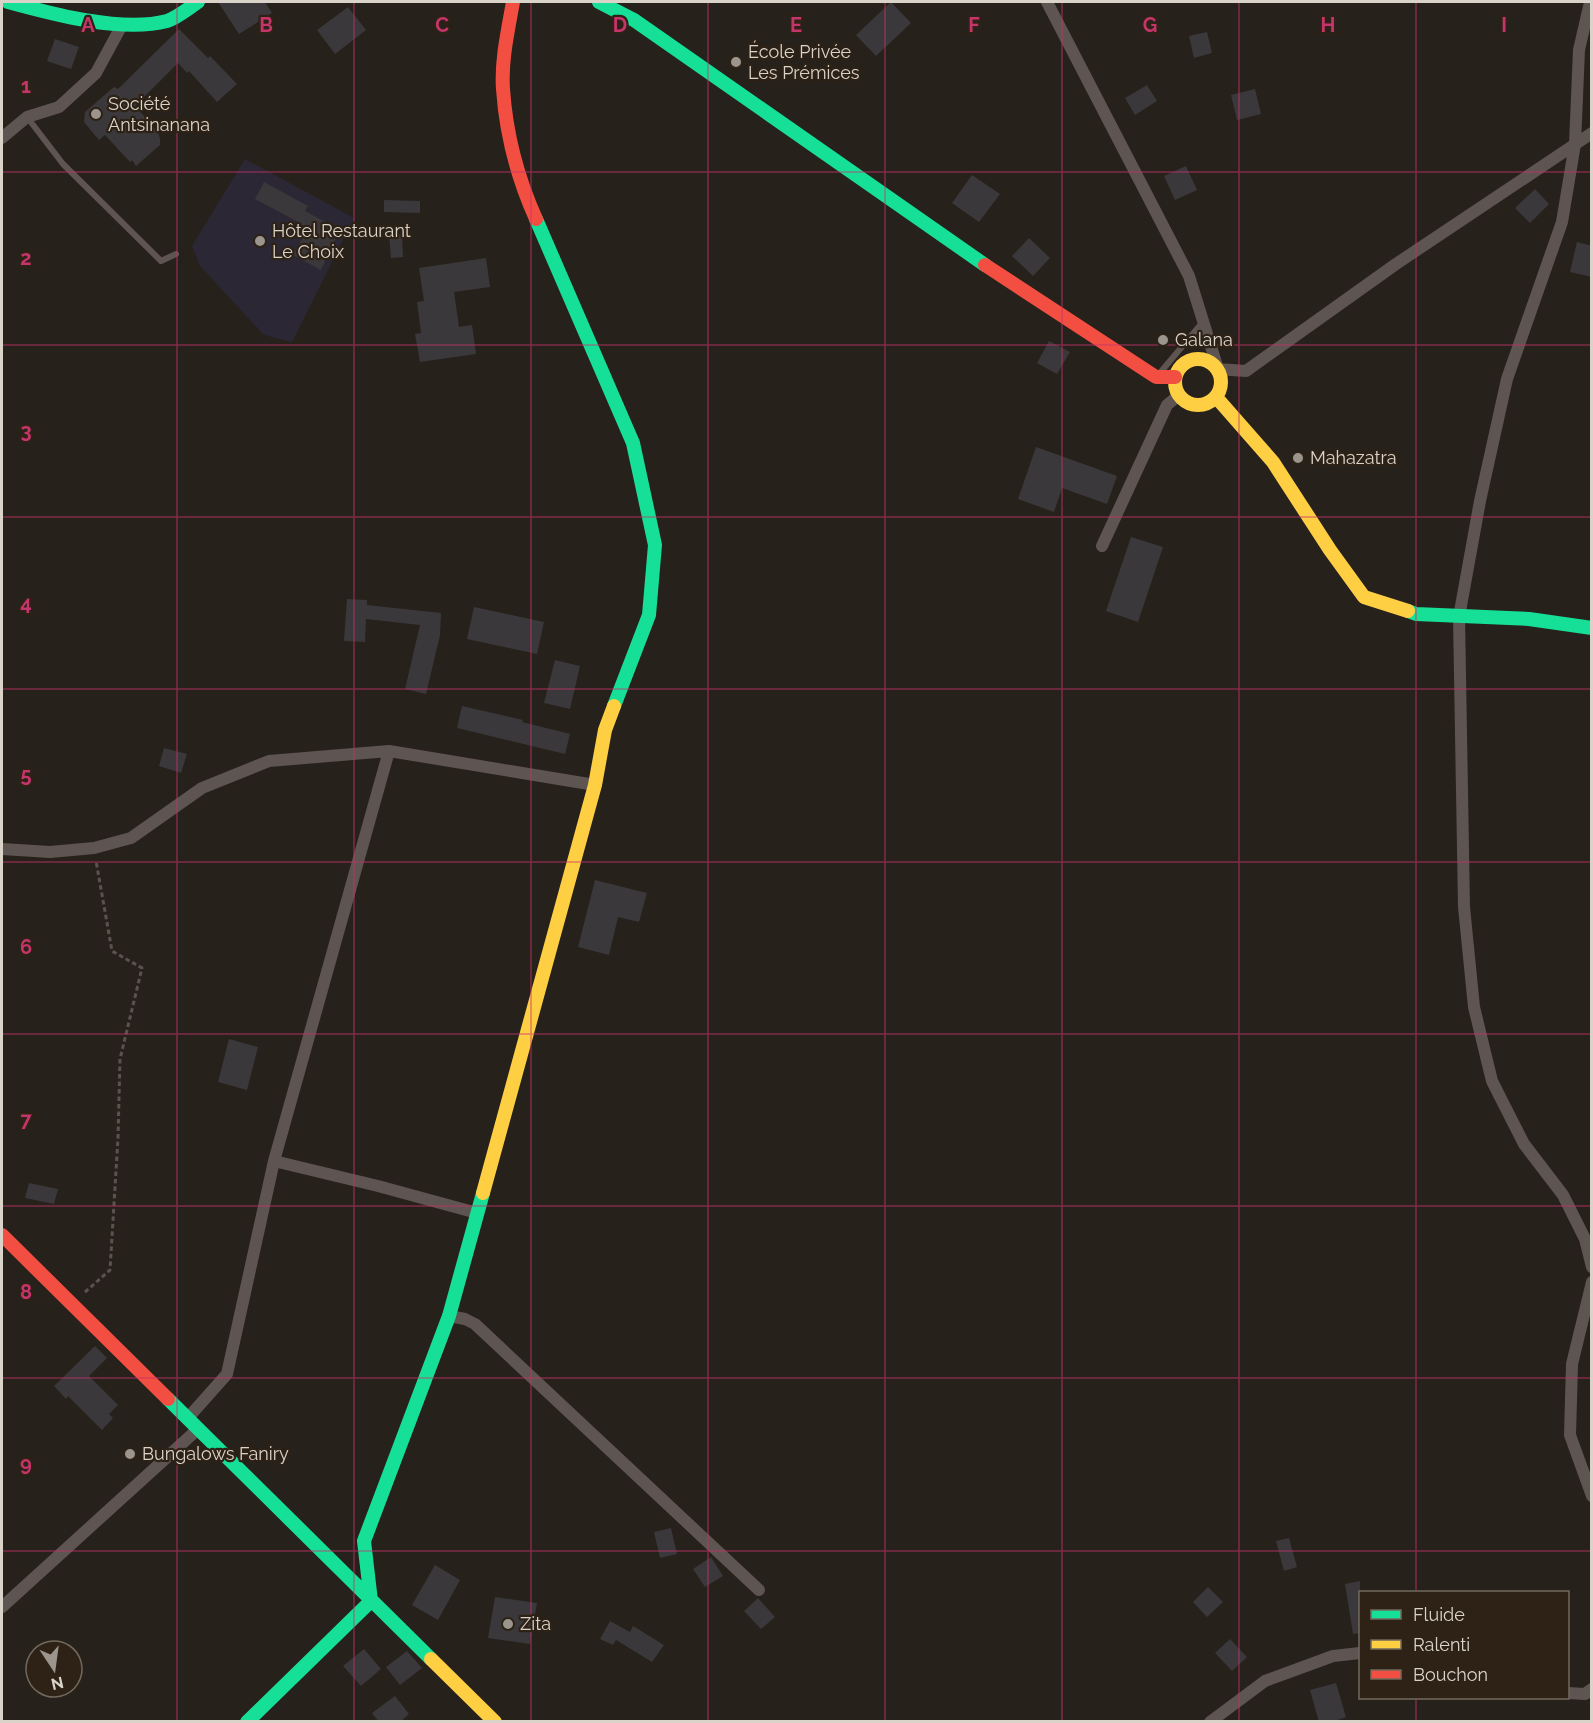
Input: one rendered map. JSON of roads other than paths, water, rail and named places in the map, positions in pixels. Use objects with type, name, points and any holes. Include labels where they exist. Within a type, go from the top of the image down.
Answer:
[{"type":"street","points":[[8,2],[53,14],[122,25],[168,21],[198,2]]},
{"type":"street","points":[[370,1601],[364,1541],[449,1316],[595,785],[605,730],[649,615],[655,544],[633,443],[532,212],[511,146],[503,88],[507,35],[513,2]]},
{"type":"street","points":[[599,2],[634,20],[964,251],[1156,377],[1175,377]]},
{"type":"street","points":[[1047,2],[1189,276],[1218,369],[1222,378],[1221,388],[1216,397],[1208,403],[1197,405],[1186,402],[1179,395],[1175,386],[1175,377],[1182,365],[1194,359],[1208,360],[1218,369],[1246,371],[1396,264],[1592,133]]},
{"type":"street","points":[[1590,2],[1579,50],[1575,144],[1562,222],[1507,379],[1480,501],[1458,617],[1464,907],[1474,1007],[1492,1081],[1524,1144],[1563,1195],[1585,1239],[1592,1267]]},
{"type":"street","points":[[2,138],[27,117],[59,107],[96,73],[122,25]]},
{"type":"street","points":[[1102,546],[1167,405],[1179,395]]},
{"type":"street","points":[[1216,397],[1273,462],[1330,550],[1364,597],[1416,614],[1529,619],[1592,628]]},
{"type":"street","points":[[2,849],[50,852],[94,848],[131,838],[202,788],[269,761],[389,751],[595,785]]},
{"type":"street","points":[[187,1419],[227,1374],[274,1161],[389,751]]},
{"type":"street","points":[[274,1161],[477,1213]]},
{"type":"street","points":[[2,1235],[495,1722]]},
{"type":"street","points":[[1592,1282],[1572,1364],[1570,1435],[1592,1496]]},
{"type":"street","points":[[449,1316],[465,1319],[475,1324],[759,1590]]},
{"type":"street","points":[[2,1607],[198,1429]]},
{"type":"street","points":[[247,1722],[370,1601]]},
{"type":"street","points":[[1210,1722],[1265,1681],[1334,1656],[1359,1653]]},
{"type":"street","points":[[1569,1694],[1585,1694],[1592,1689]]},
{"type":"lane","points":[[27,117],[63,164],[160,261],[176,254]]},
{"type":"lane","points":[[1156,377],[1203,322]]},
{"type":"place","name":"École Privée Les Prémices","points":[[736,62]]},
{"type":"place","name":"Société Antsinanana","points":[[96,114]]},
{"type":"place","name":"Hôtel Restaurant Le Choix","points":[[260,241]]},
{"type":"place","name":"Galana","points":[[1163,340]]},
{"type":"place","name":"Mahazatra","points":[[1298,458]]},
{"type":"place","name":"Bungalows Faniry","points":[[130,1454]]},
{"type":"place","name":"Zita","points":[[508,1624]]}]
